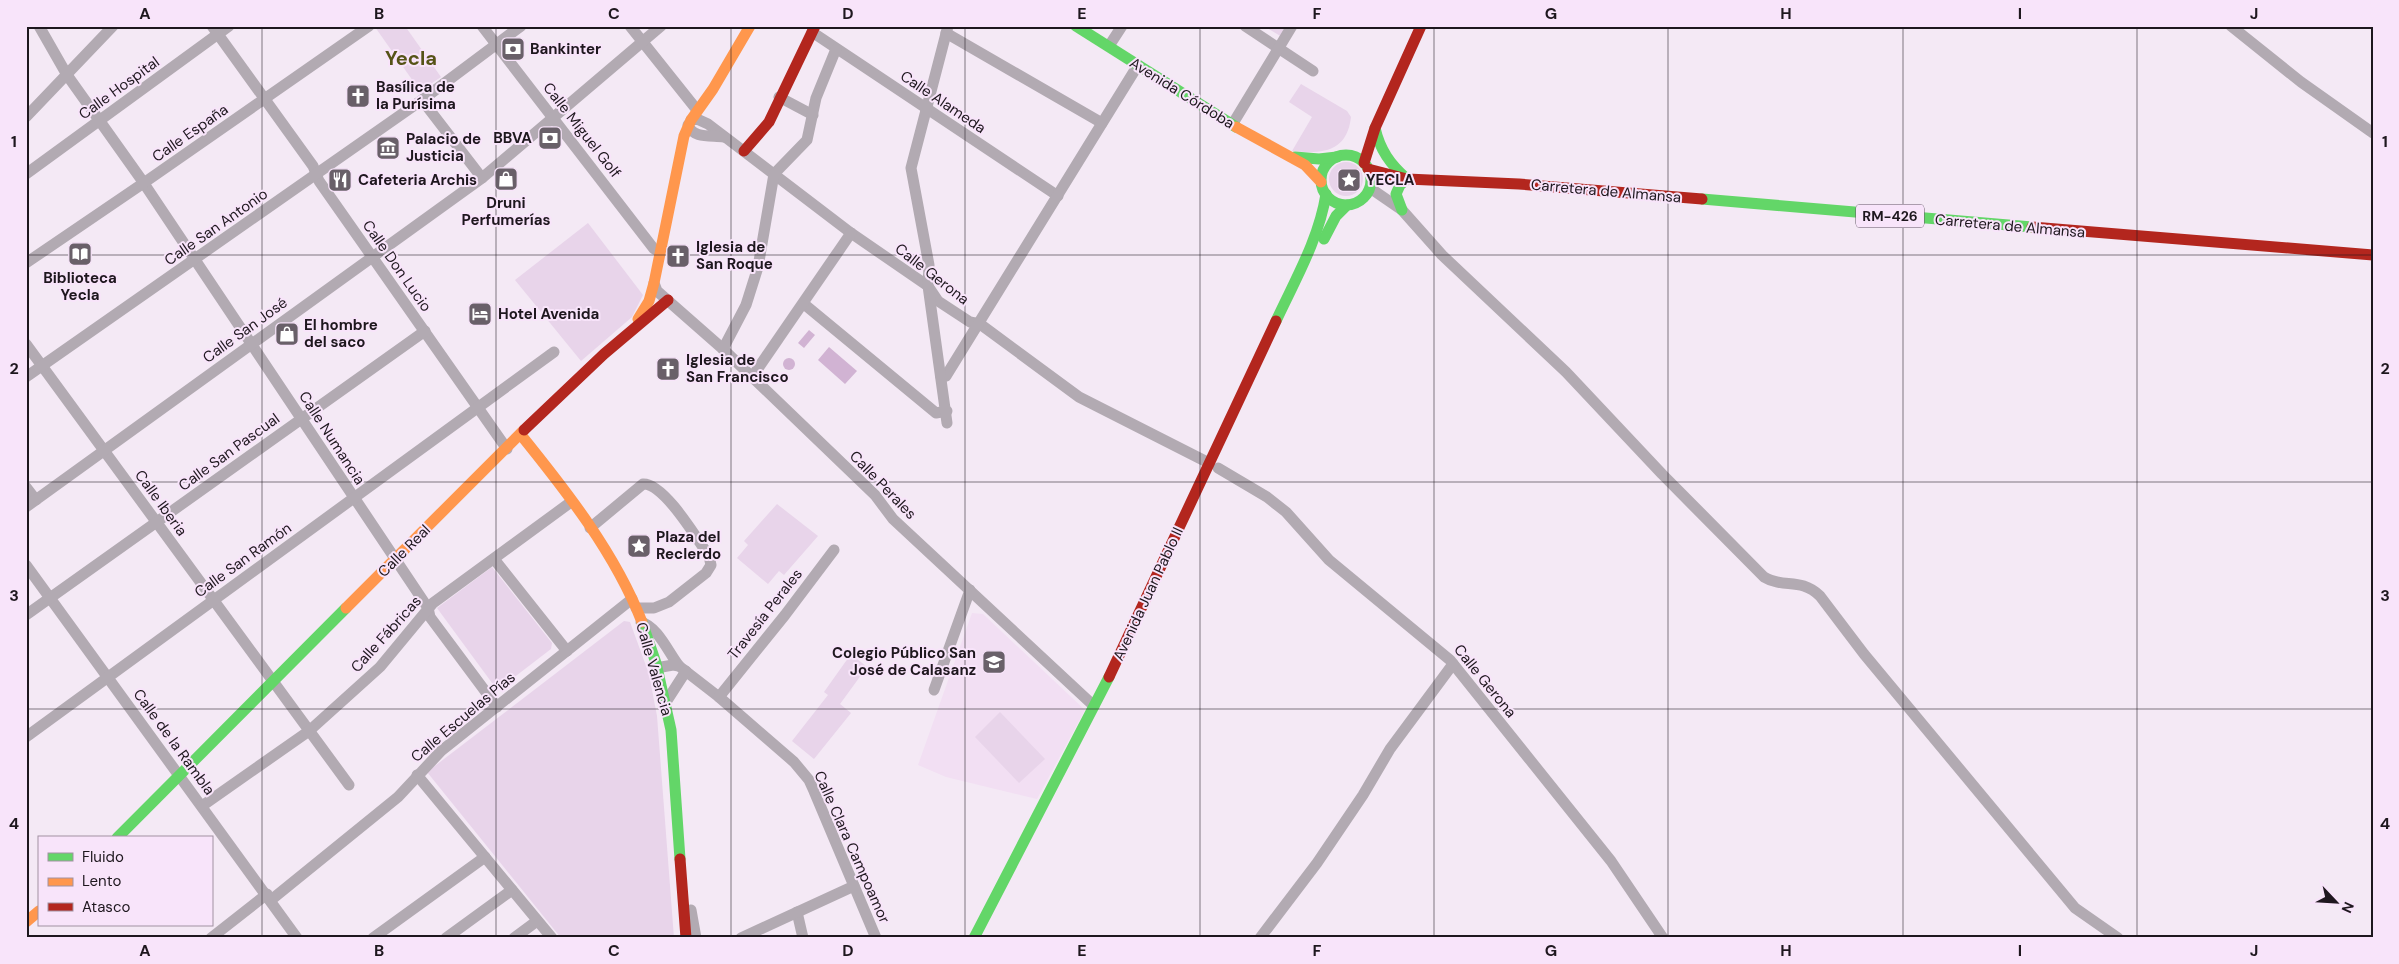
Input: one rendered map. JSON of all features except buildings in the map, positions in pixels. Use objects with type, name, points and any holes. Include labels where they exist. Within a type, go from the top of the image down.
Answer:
[{"type":"main road","points":[[631,329],[647,305],[654,283],[680,152],[692,118],[750,26]]},
{"type":"main road","name":"Avenida Córdoba","points":[[1076,26],[1232,125],[1290,156],[1311,170],[1322,182]]},
{"type":"main road","points":[[1315,248],[1326,194],[1322,182],[1324,168],[1357,142],[1412,26]]},
{"type":"main road","points":[[1315,248],[1336,216],[1347,204],[1368,191],[1371,181],[1366,166],[1375,128],[1421,26]]},
{"type":"main road","points":[[744,151],[765,127],[814,29]]},
{"type":"main road","points":[[1375,128],[1378,146],[1384,157],[1407,179],[1400,185],[1396,194],[1402,210]]},
{"type":"main road","points":[[1290,156],[1319,159],[1351,155],[1366,166]]},
{"type":"main road","name":"RM-426","points":[[1366,166],[1407,179]]},
{"type":"main road","name":"RM-426","points":[[1368,191],[1407,179]]},
{"type":"main road","name":"Carretera de Almansa","points":[[1407,179],[1519,184],[2373,255]]},
{"type":"main road","points":[[1326,194],[1335,202],[1347,204]]},
{"type":"main road","name":"Avenida Juan Pablo II","points":[[974,938],[1094,706],[1213,466],[1315,248]]},
{"type":"main road","points":[[631,329],[668,300]]},
{"type":"main road","name":"Calle Real","points":[[120,836],[178,774],[272,680],[507,448],[631,329]]},
{"type":"main road","name":"Calle Valencia","points":[[521,435],[590,528],[634,603],[641,622],[666,702],[674,764],[680,880],[686,938]]},
{"type":"main road","name":"Avenida Juan Pablo II","points":[[1040,836],[1112,696],[1213,466]]},
{"type":"main road","points":[[26,922],[38,912]]},
{"type":"street","name":"Calle Numancia","points":[[39,26],[67,75],[100,120],[252,343],[428,608],[430,617],[497,707]]},
{"type":"street","points":[[26,117],[113,26]]},
{"type":"street","name":"Calle Hospital","points":[[26,174],[100,120],[215,30],[229,26]]},
{"type":"street","name":"Calle España","points":[[26,263],[266,100],[369,26]]},
{"type":"street","name":"Calle Miguel Golf","points":[[482,26],[654,249],[660,250]]},
{"type":"street","name":"Calle San Antonio","points":[[26,377],[317,175],[497,46],[521,26]]},
{"type":"street","points":[[630,26],[692,118]]},
{"type":"street","name":"Calle San José","points":[[31,504],[482,178],[661,26]]},
{"type":"street","points":[[1109,46],[1122,26]]},
{"type":"street","points":[[1245,26],[1313,71]]},
{"type":"street","points":[[1232,125],[1292,26]]},
{"type":"street","points":[[2232,26],[2300,82],[2373,133]]},
{"type":"street","name":"Calle Alameda","points":[[814,29],[836,49],[1058,196]]},
{"type":"street","name":"Calle Don Lucio","points":[[215,30],[313,166],[317,175],[373,257],[507,448]]},
{"type":"street","points":[[947,423],[947,411],[928,286],[928,265],[911,168],[947,30],[1102,123]]},
{"type":"street","points":[[723,349],[746,305],[758,267],[774,174],[804,144],[816,98],[836,49]]},
{"type":"street","points":[[941,377],[946,376],[980,324],[1138,65]]},
{"type":"street","points":[[779,97],[813,115]]},
{"type":"street","points":[[422,100],[482,178]]},
{"type":"street","name":"Calle Gerona","points":[[692,118],[703,121],[851,233],[928,286],[938,301],[970,322],[980,324],[1078,397],[1213,466],[1267,496],[1286,512],[1334,566],[1435,646],[1453,664],[1611,861],[1663,938]]},
{"type":"street","points":[[1368,191],[1402,210],[1442,255],[1566,372],[1662,474],[1764,576],[1774,582],[1802,584],[1812,588],[1864,654],[2075,908],[2118,938]]},
{"type":"street","points":[[752,377],[851,233]]},
{"type":"street","name":"Calle Perales","points":[[654,283],[658,291],[723,349],[875,495],[893,518],[1094,706]]},
{"type":"street","points":[[804,304],[936,413],[947,411]]},
{"type":"street","name":"Calle San Pascual","points":[[26,615],[425,331]]},
{"type":"street","name":"Calle Iberia","points":[[26,344],[349,785]]},
{"type":"street","name":"Calle San Ramón","points":[[26,738],[554,352]]},
{"type":"street","points":[[590,528],[643,484],[650,484],[659,490],[671,503],[709,556],[711,565],[706,573],[669,602],[654,608],[634,603]]},
{"type":"street","points":[[26,487],[31,504]]},
{"type":"street","name":"Calle Fábricas","points":[[202,806],[309,731],[380,667],[428,608],[571,502]]},
{"type":"street","name":"Travesía Perales","points":[[719,697],[834,550]]},
{"type":"street","points":[[494,558],[566,650]]},
{"type":"street","name":"Calle de la Rambla","points":[[26,565],[297,938]]},
{"type":"street","points":[[934,690],[970,590]]},
{"type":"street","name":"Calle Escuelas Pías","points":[[211,938],[269,897],[380,812],[403,792],[441,751],[566,650],[634,603]]},
{"type":"street","name":"Calle Clara Campoamor","points":[[641,622],[648,624],[655,631],[683,669],[719,697],[794,762],[809,780],[876,938]]},
{"type":"street","points":[[1260,938],[1317,864],[1364,795],[1390,749],[1453,664]]},
{"type":"street","points":[[656,668],[673,665],[683,669],[666,702]]},
{"type":"street","points":[[417,775],[552,938]]},
{"type":"street","points":[[373,938],[385,934],[485,857]]},
{"type":"street","points":[[680,880],[690,902],[696,938]]},
{"type":"street","points":[[741,938],[854,886]]},
{"type":"street","points":[[446,938],[512,890]]},
{"type":"street","points":[[798,912],[803,938]]},
{"type":"street","points":[[514,938],[537,920]]},
{"type":"shaded area","points":[[376,26],[405,26],[441,77],[420,91]]},
{"type":"shaded area","points":[[1264,26],[1288,26],[1282,37]]},
{"type":"shaded area","points":[[1301,84],[1347,111],[1351,117],[1349,129],[1344,138],[1331,149],[1313,152],[1292,151],[1312,117],[1289,102]]},
{"type":"shaded area","points":[[1346,162],[1353,163],[1358,167],[1362,172],[1362,186],[1358,191],[1353,195],[1346,196],[1339,195],[1334,191],[1330,186],[1329,179],[1330,172],[1334,167],[1339,163]]},
{"type":"shaded area","points":[[588,223],[643,295],[632,317],[581,361],[515,280]]},
{"type":"shaded area","points":[[809,330],[815,335],[804,348],[798,343]]},
{"type":"shaded area","points":[[829,347],[857,371],[845,384],[818,360]]},
{"type":"shaded area","points":[[789,358],[795,364],[789,370],[783,364]]},
{"type":"shaded area","points":[[777,504],[818,536],[784,575],[779,571],[768,584],[737,558],[748,545],[744,541]]},
{"type":"shaded area","points":[[492,567],[552,643],[551,649],[500,688],[495,687],[437,608]]},
{"type":"shaded area","name":"Colegio Público San José de Calasanz","points":[[972,613],[983,614],[1085,710],[1037,799],[946,777],[918,765]]},
{"type":"shaded area","points":[[624,621],[630,622],[649,674],[657,716],[674,938],[561,938],[427,772]]},
{"type":"shaded area","points":[[851,654],[867,667],[840,704],[851,713],[814,759],[792,741],[828,695],[824,692]]},
{"type":"shaded area","points":[[1000,712],[1045,759],[1019,783],[975,737]]},
{"type":"traffic: fast","points":[[1076,26],[1236,127]]},
{"type":"traffic: fast","points":[[1375,128],[1386,156],[1407,179]]},
{"type":"traffic: fast","points":[[1346,155],[1364,162],[1371,180],[1364,198],[1346,205],[1328,198],[1321,180],[1328,162],[1346,155]]},
{"type":"traffic: fast","points":[[1295,157],[1319,159],[1337,157]]},
{"type":"traffic: fast","points":[[1402,210],[1396,194],[1400,185],[1407,179]]},
{"type":"traffic: fast","points":[[1276,321],[1312,243],[1323,211],[1326,194]]},
{"type":"traffic: fast","points":[[1702,199],[2032,227]]},
{"type":"traffic: fast","points":[[1324,239],[1336,216],[1347,205]]},
{"type":"traffic: fast","points":[[119,836],[346,608]]},
{"type":"traffic: fast","points":[[642,622],[656,663],[671,730],[680,859]]},
{"type":"traffic: fast","points":[[974,938],[1109,677]]},
{"type":"traffic: slow","points":[[638,319],[649,301],[654,283],[684,136],[691,120],[713,89],[750,26]]},
{"type":"traffic: slow","points":[[1236,127],[1305,165],[1321,182]]},
{"type":"traffic: slow","points":[[346,608],[524,430]]},
{"type":"traffic: slow","points":[[521,435],[589,524],[631,596],[642,622]]},
{"type":"traffic: slow","points":[[26,922],[38,912]]},
{"type":"traffic: jam","points":[[744,151],[769,122],[815,26]]},
{"type":"traffic: jam","points":[[1364,163],[1375,128],[1421,26]]},
{"type":"traffic: jam","points":[[1368,169],[1407,179],[1519,184],[1702,199]]},
{"type":"traffic: jam","points":[[2032,227],[2373,255]]},
{"type":"traffic: jam","points":[[524,430],[604,354],[668,300]]},
{"type":"traffic: jam","points":[[1109,677],[1276,321]]},
{"type":"traffic: jam","points":[[680,859],[686,938]]},
{"type":"place","name":"Bankinter","points":[[513,49]]},
{"type":"place","name":"Basílica de la Purísima","points":[[358,96]]},
{"type":"place","name":"BBVA","points":[[550,138]]},
{"type":"place","name":"Palacio de Justicia","points":[[388,148]]},
{"type":"place","name":"Druni Perfumerías","points":[[506,179]]},
{"type":"place","name":"Cafeteria Archis","points":[[340,180]]},
{"type":"place","name":"YECLA","points":[[1349,180]]},
{"type":"place","name":"Biblioteca Yecla","points":[[80,254]]},
{"type":"place","name":"Iglesia de San Roque","points":[[678,256]]},
{"type":"place","name":"Hotel Avenida","points":[[480,314]]},
{"type":"place","name":"El hombre del saco","points":[[287,334]]},
{"type":"place","name":"Iglesia de San Francisco","points":[[668,369]]},
{"type":"place","name":"Plaza del Reclerdo","points":[[639,546]]},
{"type":"place","name":"Colegio Público San José de Calasanz","points":[[994,662]]},
{"type":"district","name":"Yecla","points":[[411,58]]}]
